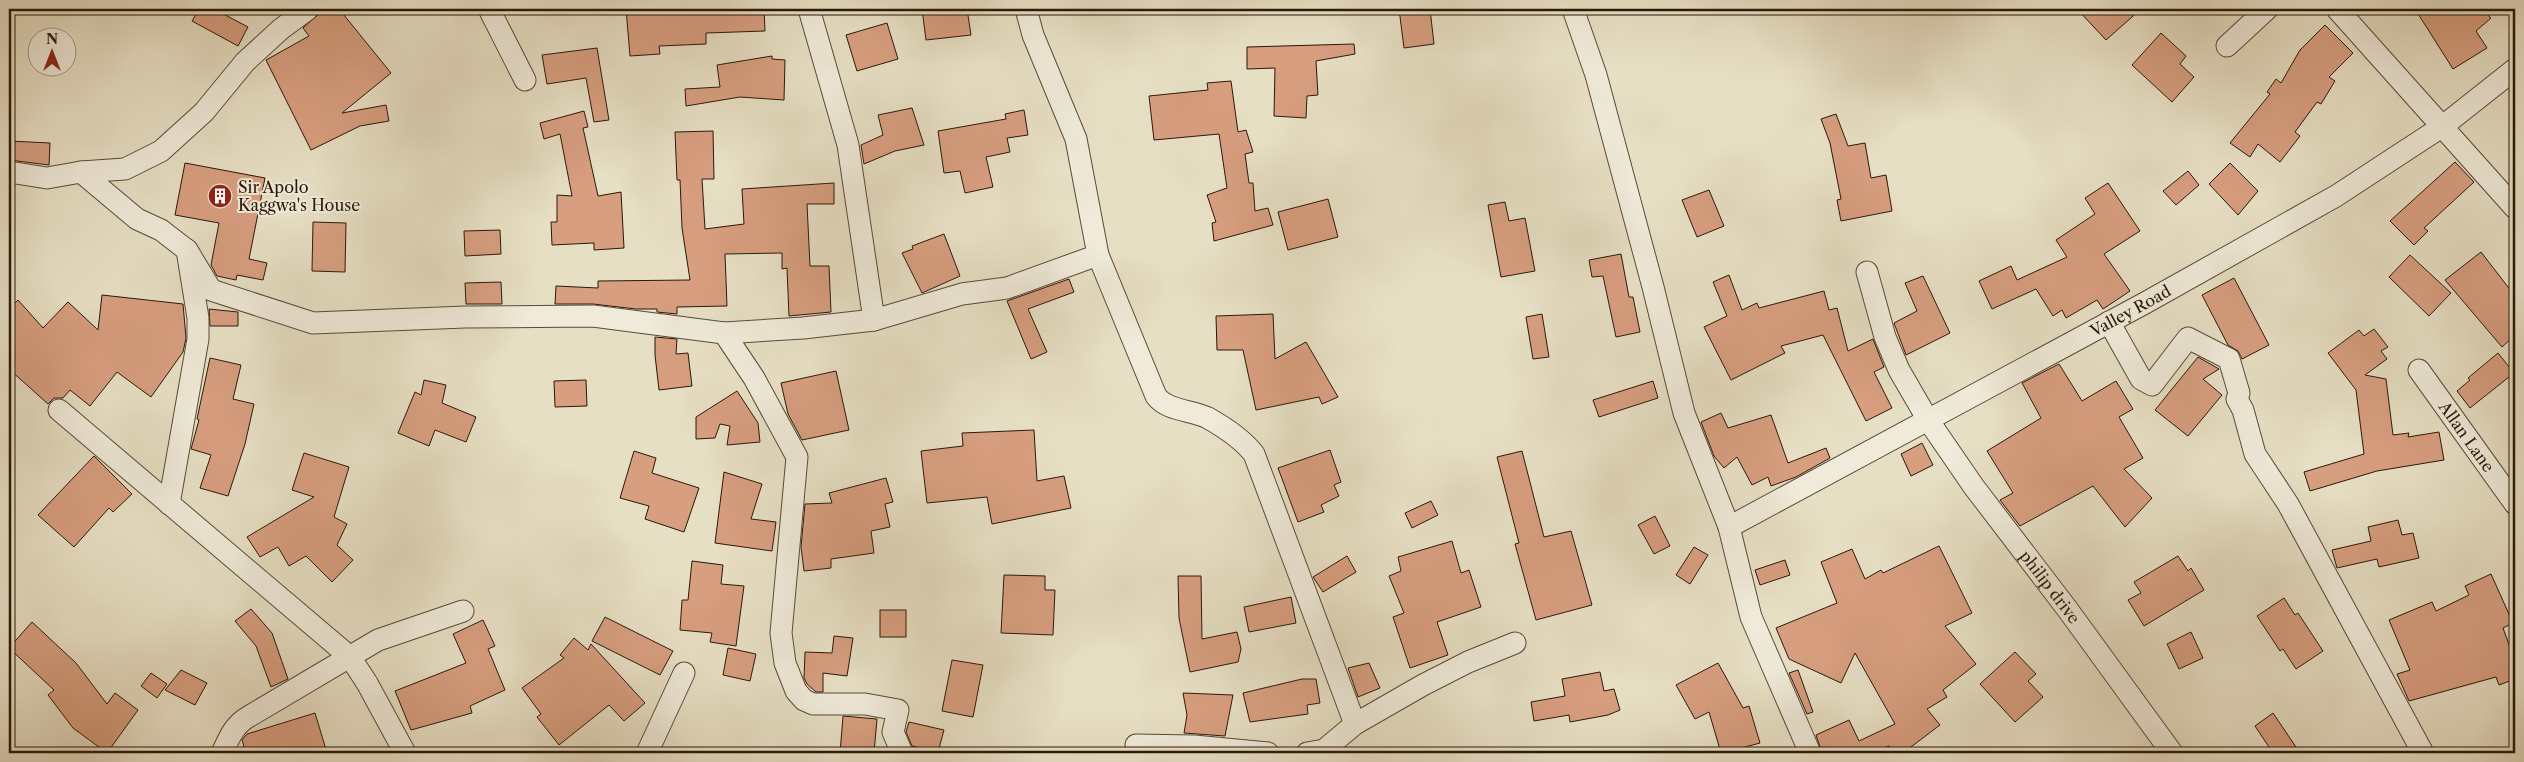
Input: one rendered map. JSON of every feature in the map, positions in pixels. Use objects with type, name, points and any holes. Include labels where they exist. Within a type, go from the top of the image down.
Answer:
[{"type":"street","points":[[9,172],[47,178],[81,172],[125,169],[161,151],[204,112],[246,62],[281,28],[308,9]]},
{"type":"street","points":[[489,9],[525,80]]},
{"type":"street","points":[[809,9],[848,145],[874,320]]},
{"type":"street","points":[[1026,9],[1033,35],[1076,139],[1098,255],[1160,403],[1208,418],[1247,445],[1254,454],[1355,724]]},
{"type":"street","points":[[1573,9],[1596,75],[1653,287],[1684,413],[1729,527],[1751,617],[1810,753]]},
{"type":"street","points":[[2227,46],[2267,9]]},
{"type":"street","points":[[2337,9],[2515,208]]},
{"type":"street","name":"Valley Road","points":[[1729,527],[2109,322],[2336,196],[2443,126],[2515,69]]},
{"type":"street","points":[[81,172],[137,219],[161,230],[187,250],[211,290],[314,323],[593,316],[724,333],[821,327],[874,320],[962,294],[1007,288],[1098,255]]},
{"type":"street","points":[[169,504],[198,339],[198,318],[187,250]]},
{"type":"street","name":"philip drive","points":[[1867,272],[1885,337],[1899,370],[1928,420],[1974,487],[2172,753]]},
{"type":"street","points":[[2109,322],[2141,379],[2152,385],[2188,338],[2229,359],[2239,393],[2237,399],[2243,410],[2255,454],[2288,504],[2423,753]]},
{"type":"street","points":[[724,333],[754,378],[797,457],[781,633],[785,663],[796,691],[804,700],[813,704],[865,704],[898,710],[893,732],[902,753]]},
{"type":"street","name":"Allan Lane","points":[[2419,370],[2515,504]]},
{"type":"street","points":[[59,410],[350,657],[367,683],[405,753]]},
{"type":"street","points":[[222,753],[239,722],[378,640],[462,611]]},
{"type":"street","points":[[1307,753],[1324,750],[1355,724],[1423,685],[1468,662],[1514,643]]},
{"type":"street","points":[[647,753],[684,673]]},
{"type":"street","points":[[1136,745],[1194,746],[1268,753]]},
{"type":"building","points":[[199,9],[214,9],[248,27],[238,46],[192,21]]},
{"type":"building","points":[[324,9],[339,9],[391,73],[342,113],[386,105],[389,121],[360,126],[311,150],[266,60],[309,36],[303,28]]},
{"type":"building","points":[[626,9],[764,9],[765,31],[706,33],[706,44],[659,46],[660,54],[630,56]]},
{"type":"building","points":[[922,9],[967,9],[971,35],[926,40]]},
{"type":"building","points":[[1399,9],[1430,9],[1434,44],[1404,48]]},
{"type":"building","points":[[2077,9],[2141,9],[2106,40]]},
{"type":"building","points":[[2415,9],[2481,9],[2491,18],[2476,31],[2487,48],[2453,69]]},
{"type":"building","points":[[887,23],[898,59],[857,71],[846,35]]},
{"type":"building","points":[[2325,25],[2353,53],[2329,77],[2335,81],[2321,104],[2317,102],[2295,132],[2300,136],[2280,162],[2258,144],[2250,157],[2230,143],[2270,94],[2267,92],[2276,79],[2281,83],[2300,50]]},
{"type":"building","points":[[2161,33],[2186,56],[2180,64],[2194,77],[2172,102],[2132,65]]},
{"type":"building","points":[[1354,44],[1355,54],[1316,61],[1318,95],[1307,96],[1306,118],[1274,116],[1275,68],[1247,69],[1247,47]]},
{"type":"building","points":[[597,48],[609,120],[594,122],[586,78],[547,84],[542,55]]},
{"type":"building","points":[[772,56],[772,59],[785,60],[784,100],[740,97],[686,106],[685,89],[720,87],[717,65]]},
{"type":"building","points":[[1231,81],[1238,132],[1246,130],[1253,152],[1245,154],[1249,183],[1253,183],[1255,211],[1268,208],[1273,225],[1214,241],[1212,223],[1216,222],[1207,195],[1227,188],[1219,134],[1154,140],[1149,96],[1208,90],[1207,83]]},
{"type":"building","points":[[912,108],[924,145],[895,151],[864,164],[861,145],[883,135],[878,115]]},
{"type":"building","points":[[1024,110],[1028,135],[1007,138],[1010,152],[986,157],[993,187],[965,193],[960,171],[944,173],[938,131],[1006,119],[1005,114]]},
{"type":"building","points":[[584,111],[588,127],[583,128],[598,196],[621,192],[624,248],[594,250],[594,243],[552,245],[551,222],[557,222],[557,195],[572,196],[560,134],[544,139],[540,123]]},
{"type":"building","points":[[1836,114],[1848,146],[1865,143],[1871,178],[1886,175],[1892,211],[1841,221],[1837,200],[1841,199],[1830,143],[1821,119]]},
{"type":"building","points":[[713,131],[714,179],[702,179],[705,229],[744,224],[742,189],[834,183],[834,204],[807,204],[810,266],[829,266],[831,312],[789,316],[787,268],[782,269],[782,253],[725,254],[727,306],[677,307],[677,314],[657,312],[657,309],[636,309],[593,304],[555,304],[556,286],[598,288],[598,281],[690,280],[682,228],[680,180],[677,180],[675,132]]},
{"type":"building","points":[[9,141],[50,143],[49,165],[9,160]]},
{"type":"building","points":[[2455,162],[2474,182],[2424,228],[2428,231],[2414,245],[2390,221]]},
{"type":"building","name":"Sir Apolo Kaggwa's House","points":[[185,163],[265,178],[249,259],[267,263],[263,280],[237,275],[236,280],[217,276],[211,265],[219,223],[175,215]]},
{"type":"building","points":[[2230,163],[2258,191],[2238,215],[2209,184]]},
{"type":"building","points":[[2188,171],[2199,185],[2176,205],[2163,191]]},
{"type":"building","points":[[2108,183],[2140,231],[2104,254],[2130,291],[2103,309],[2097,300],[2066,318],[2062,310],[2053,316],[2036,289],[1992,309],[1979,281],[2011,266],[2017,280],[2067,257],[2056,240],[2095,214],[2085,198]]},
{"type":"building","points":[[1709,190],[1724,226],[1697,237],[1682,200]]},
{"type":"building","points":[[1328,199],[1338,237],[1288,250],[1278,212]]},
{"type":"building","points":[[1505,202],[1509,221],[1525,218],[1535,271],[1501,277],[1488,205]]},
{"type":"building","points":[[313,222],[346,223],[345,272],[312,271]]},
{"type":"building","points":[[500,230],[501,254],[465,256],[464,231]]},
{"type":"building","points":[[944,234],[960,276],[922,293],[902,253],[913,249],[912,246]]},
{"type":"building","points":[[2481,252],[2515,296],[2515,335],[2502,347],[2445,280]]},
{"type":"building","points":[[1621,254],[1629,297],[1633,297],[1640,332],[1616,337],[1603,276],[1592,277],[1589,260]]},
{"type":"building","points":[[2410,255],[2451,293],[2429,316],[2389,277]]},
{"type":"building","points":[[1729,275],[1742,310],[1757,303],[1759,308],[1824,291],[1829,310],[1837,308],[1848,351],[1873,339],[1884,367],[1874,372],[1892,408],[1866,421],[1823,335],[1781,346],[1785,353],[1731,380],[1704,327],[1727,316],[1713,282]]},
{"type":"building","points":[[1923,276],[1950,333],[1906,355],[1894,323],[1917,311],[1905,283]]},
{"type":"building","points":[[2234,278],[2269,345],[2242,359],[2238,351],[2228,345],[2202,295]]},
{"type":"building","points":[[1069,279],[1074,292],[1028,309],[1047,352],[1031,359],[1007,301]]},
{"type":"building","points":[[501,282],[502,304],[466,304],[465,283]]},
{"type":"building","points":[[102,295],[183,304],[186,338],[183,352],[151,397],[117,372],[90,406],[70,390],[63,398],[54,398],[48,404],[9,369],[9,309],[18,300],[43,328],[68,302],[98,330]]},
{"type":"building","points":[[209,309],[238,312],[238,326],[210,326]]},
{"type":"building","points":[[1273,314],[1275,359],[1306,342],[1338,397],[1322,404],[1319,397],[1256,410],[1243,350],[1217,350],[1216,316]]},
{"type":"building","points":[[1542,314],[1549,357],[1533,359],[1526,317]]},
{"type":"building","points":[[2374,329],[2388,347],[2381,351],[2387,359],[2365,375],[2386,379],[2393,435],[2409,433],[2408,437],[2439,432],[2444,460],[2377,471],[2310,491],[2304,472],[2364,454],[2356,390],[2328,353],[2359,330],[2364,336]]},
{"type":"building","points":[[655,337],[677,339],[676,354],[688,353],[692,386],[659,390]]},
{"type":"building","points":[[2498,353],[2514,373],[2470,408],[2457,391],[2470,380],[2468,378]]},
{"type":"building","points":[[2198,357],[2219,369],[2203,379],[2222,395],[2188,436],[2155,410]]},
{"type":"building","points":[[210,358],[241,365],[233,399],[254,404],[245,444],[228,496],[200,488],[211,455],[191,449],[199,420],[197,419]]},
{"type":"building","points":[[2059,364],[2082,401],[2116,381],[2133,409],[2119,417],[2143,458],[2124,469],[2152,498],[2125,527],[2093,486],[2020,526],[2000,500],[2013,493],[1987,451],[2041,418],[2022,383]]},
{"type":"building","points":[[836,371],[849,430],[802,440],[788,414],[781,383]]},
{"type":"building","points":[[424,380],[446,385],[442,403],[476,417],[466,442],[435,430],[429,446],[398,433],[415,392],[421,395]]},
{"type":"building","points":[[586,380],[587,406],[555,407],[554,381]]},
{"type":"building","points":[[1653,381],[1658,398],[1599,417],[1593,400]]},
{"type":"building","points":[[737,391],[758,423],[760,442],[727,445],[730,426],[720,424],[715,438],[696,439],[696,417]]},
{"type":"building","points":[[1721,413],[1728,428],[1771,415],[1788,463],[1826,448],[1830,458],[1796,477],[1771,486],[1768,477],[1752,485],[1737,457],[1724,468],[1714,456],[1701,422]]},
{"type":"building","points":[[1034,430],[1037,481],[1064,476],[1071,508],[992,524],[987,497],[927,503],[921,451],[963,446],[962,433]]},
{"type":"building","points":[[1922,443],[1933,465],[1911,476],[1901,454]]},
{"type":"building","points":[[1330,450],[1341,482],[1334,485],[1339,496],[1321,505],[1324,512],[1298,522],[1278,468]]},
{"type":"building","points":[[634,451],[656,458],[652,473],[699,488],[684,532],[645,519],[649,506],[620,498]]},
{"type":"building","points":[[1522,451],[1544,537],[1571,531],[1592,605],[1536,620],[1515,544],[1519,543],[1497,457]]},
{"type":"building","points":[[304,453],[349,467],[334,517],[347,524],[337,545],[353,560],[332,582],[306,556],[289,566],[278,547],[260,557],[247,537],[314,497],[292,490]]},
{"type":"building","points":[[94,456],[132,494],[113,512],[109,508],[74,547],[38,515]]},
{"type":"building","points":[[724,472],[762,484],[751,519],[776,522],[772,551],[715,543]]},
{"type":"building","points":[[886,478],[893,502],[885,504],[890,527],[871,531],[874,553],[831,559],[831,568],[804,571],[801,547],[805,504],[832,503],[829,493]]},
{"type":"building","points":[[1431,501],[1438,515],[1412,528],[1405,513]]},
{"type":"building","points":[[1655,516],[1670,546],[1654,554],[1638,525]]},
{"type":"building","points":[[2398,520],[2402,535],[2413,533],[2419,558],[2379,567],[2377,559],[2337,568],[2332,550],[2371,541],[2368,527]]},
{"type":"building","points":[[1452,541],[1461,573],[1469,570],[1481,607],[1437,622],[1448,655],[1410,668],[1393,617],[1404,613],[1389,576],[1401,571],[1398,557]]},
{"type":"building","points":[[1939,546],[1972,613],[1945,626],[1976,664],[1943,690],[1947,697],[1927,709],[1940,725],[1911,747],[1915,753],[1894,753],[1889,746],[1874,753],[1831,753],[1836,751],[1834,748],[1822,753],[1816,735],[1849,720],[1859,741],[1895,724],[1855,653],[1841,683],[1789,659],[1776,628],[1837,603],[1821,562],[1852,549],[1865,579],[1881,570],[1883,573]]},
{"type":"building","points":[[1694,547],[1708,555],[1690,584],[1676,575]]},
{"type":"building","points":[[1347,556],[1356,572],[1323,592],[1313,577]]},
{"type":"building","points":[[2178,556],[2188,571],[2191,568],[2204,590],[2144,626],[2128,600],[2141,593],[2134,582]]},
{"type":"building","points":[[1785,560],[1790,575],[1760,585],[1755,570]]},
{"type":"building","points":[[692,561],[723,565],[721,584],[744,586],[736,646],[710,642],[712,633],[680,630],[682,600],[688,600]]},
{"type":"building","points":[[2491,574],[2513,623],[2503,628],[2515,661],[2515,679],[2499,685],[2496,677],[2409,701],[2397,674],[2410,670],[2389,620],[2432,602],[2436,611],[2469,595],[2465,586]]},
{"type":"building","points":[[1004,575],[1045,576],[1045,590],[1055,590],[1053,635],[1001,633]]},
{"type":"building","points":[[1178,576],[1201,576],[1202,639],[1237,632],[1241,649],[1238,662],[1190,672],[1179,618]]},
{"type":"building","points":[[1291,597],[1296,623],[1249,632],[1244,607]]},
{"type":"building","points":[[2284,598],[2295,615],[2298,613],[2323,651],[2296,669],[2283,649],[2280,651],[2257,616]]},
{"type":"building","points":[[251,609],[272,633],[288,679],[271,687],[256,646],[235,621]]},
{"type":"building","points":[[880,610],[906,610],[906,637],[880,637]]},
{"type":"building","points":[[605,617],[673,651],[660,675],[592,641]]},
{"type":"building","points":[[483,620],[495,646],[488,649],[505,690],[470,706],[472,713],[411,730],[395,691],[466,663],[453,634]]},
{"type":"building","points":[[32,622],[76,663],[107,704],[115,693],[138,710],[107,753],[73,728],[48,695],[54,690],[9,648]]},
{"type":"building","points":[[2191,632],[2203,658],[2179,669],[2167,644]]},
{"type":"building","points":[[834,636],[853,638],[847,676],[823,673],[823,692],[816,692],[807,684],[804,678],[805,652],[832,653]]},
{"type":"building","points":[[574,638],[588,650],[591,644],[645,703],[624,721],[609,705],[559,745],[537,717],[541,714],[522,688],[564,658],[560,655]]},
{"type":"building","points":[[728,648],[756,654],[750,681],[723,675]]},
{"type":"building","points":[[2015,652],[2036,674],[2028,681],[2043,697],[2015,722],[1980,684]]},
{"type":"building","points":[[952,660],[983,665],[973,717],[942,711]]},
{"type":"building","points":[[1369,663],[1380,688],[1358,697],[1348,668]]},
{"type":"building","points":[[1718,663],[1743,708],[1749,706],[1760,743],[1721,753],[1709,712],[1695,719],[1676,685]]},
{"type":"building","points":[[181,670],[207,683],[195,705],[165,690]]},
{"type":"building","points":[[1798,670],[1813,712],[1807,714],[1789,673]]},
{"type":"building","points":[[1600,672],[1604,691],[1614,689],[1620,710],[1608,715],[1570,722],[1569,715],[1534,721],[1531,702],[1565,696],[1562,679]]},
{"type":"building","points":[[151,673],[167,684],[157,698],[141,686]]},
{"type":"building","points":[[1302,679],[1316,679],[1320,703],[1307,705],[1308,714],[1250,722],[1243,693]]},
{"type":"building","points":[[1183,693],[1233,695],[1225,736],[1184,733],[1187,715]]},
{"type":"building","points":[[315,713],[327,753],[246,753],[242,740],[247,734]]},
{"type":"building","points":[[2273,713],[2300,753],[2273,753],[2255,726]]},
{"type":"building","points":[[843,716],[877,719],[874,753],[840,753]]},
{"type":"building","points":[[909,722],[944,730],[938,752],[912,746],[906,732]]},
{"type":"place","name":"Sir Apolo Kaggwa's House","points":[[220,196]]}]
